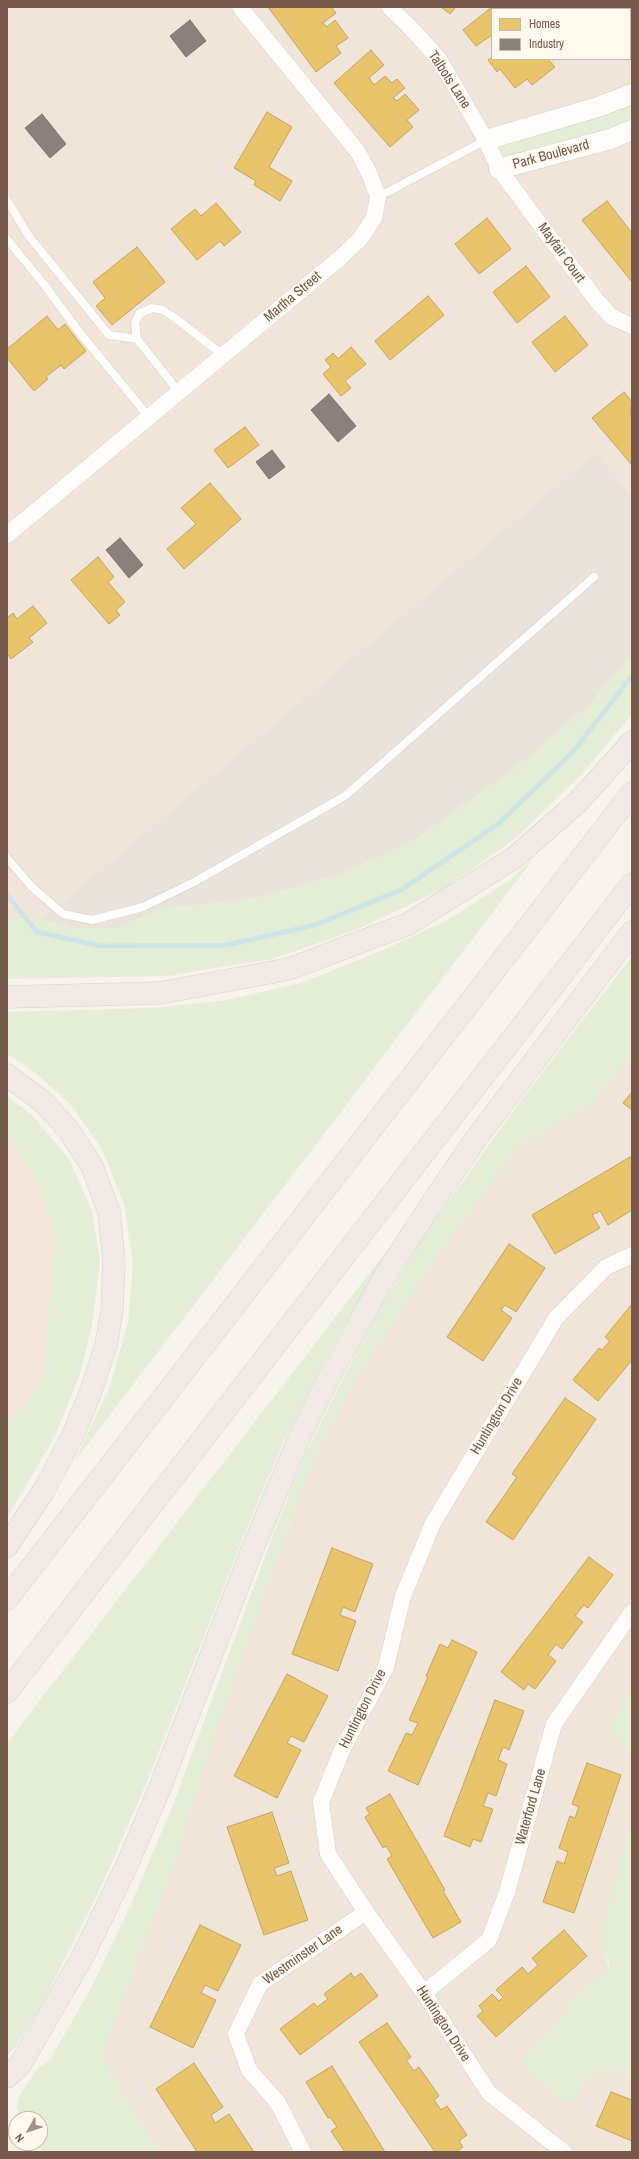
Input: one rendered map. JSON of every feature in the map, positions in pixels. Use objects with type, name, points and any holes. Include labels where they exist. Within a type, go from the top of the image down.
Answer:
[{"type":"highway","points":[[7,997],[160,993],[289,969],[408,924],[514,858],[578,802],[632,742]]},
{"type":"highway","points":[[7,1599],[632,794]]},
{"type":"highway","points":[[7,1692],[632,884]]},
{"type":"highway","points":[[7,2077],[20,2065],[83,1956],[127,1865],[159,1790],[252,1550],[301,1434],[334,1369],[385,1276],[434,1200],[478,1136],[632,932]]},
{"type":"highway","points":[[7,1075],[42,1101],[68,1129],[92,1166],[109,1212],[114,1261],[112,1310],[107,1338],[90,1394],[72,1437],[44,1492],[7,1546]]},
{"type":"main road","points":[[7,2141],[16,2152]]},
{"type":"street","points":[[240,7],[358,152],[370,175],[378,197]]},
{"type":"street","name":"Talbots Lane","points":[[389,7],[408,25],[439,59],[486,140]]},
{"type":"street","points":[[486,140],[598,107],[632,94]]},
{"type":"street","name":"Park Boulevard","points":[[486,140],[499,169],[610,139],[632,130]]},
{"type":"street","name":"Mayfair Court","points":[[499,169],[597,301],[612,317],[632,326]]},
{"type":"street","name":"Martha Street","points":[[7,535],[360,239],[374,218],[378,197]]},
{"type":"street","name":"Huntington Drive","points":[[564,2152],[488,2093],[424,1992],[366,1912],[328,1854],[321,1802],[342,1750],[386,1667],[403,1596],[433,1523],[556,1318],[606,1267],[632,1255]]},
{"type":"street","name":"Waterford Lane","points":[[424,1992],[489,1940],[507,1892],[554,1724],[632,1612]]},
{"type":"street","name":"Westminster Lane","points":[[303,2152],[278,2103],[249,2070],[236,2034],[260,1984],[366,1912]]},
{"type":"lane","points":[[378,197],[486,140]]},
{"type":"lane","points":[[7,200],[32,241],[109,335],[136,339]]},
{"type":"lane","points":[[7,239],[46,287],[80,333],[149,417]]},
{"type":"lane","points":[[179,392],[136,339],[135,324],[139,314],[152,308],[163,310],[223,355]]},
{"type":"lane","points":[[7,858],[32,887],[63,914],[92,920],[143,907],[196,881],[345,796],[594,576]]},
{"type":"shaded area","points":[[7,7],[632,7],[632,496],[596,452],[41,920],[7,919]]},
{"type":"shaded area","points":[[596,452],[632,496],[632,656],[588,706],[513,770],[415,840],[341,874],[255,899],[162,909],[117,928],[71,928],[41,920]]},
{"type":"shaded area","points":[[632,1052],[632,1690],[610,1724],[632,1752],[632,1823],[600,1936],[609,1969],[573,1997],[557,2024],[524,2054],[528,2070],[564,2102],[570,2102],[576,2098],[588,2079],[597,2072],[609,2071],[632,2075],[632,2152],[159,2152],[102,2056],[176,1859],[209,1751],[310,1467],[350,1389],[415,1288],[515,1149],[593,1103]]},
{"type":"shaded area","points":[[7,1133],[28,1166],[46,1204],[55,1240],[44,1377],[7,1426]]},
{"type":"green space","points":[[632,105],[632,119],[623,123],[511,155],[503,151],[508,143],[601,118]]},
{"type":"green space","points":[[632,656],[632,714],[583,773],[515,839],[443,889],[356,930],[272,959],[166,976],[7,979],[7,919],[41,920],[71,928],[117,928],[162,909],[255,899],[341,874],[415,840],[513,770],[588,706]]},
{"type":"green space","points":[[534,858],[75,1461],[110,1386],[128,1322],[133,1262],[124,1204],[102,1149],[70,1104],[34,1072],[7,1054],[7,1012],[152,1008],[227,1000],[304,982],[381,951],[449,919],[510,880]]},
{"type":"green space","points":[[632,956],[632,1052],[593,1103],[515,1149],[415,1288],[350,1389],[310,1467],[209,1751],[176,1859],[102,2056],[159,2152],[43,2152],[42,2151],[48,2151],[48,2111],[18,2111],[17,2105],[20,2094],[39,2067],[49,2061],[90,1990],[128,1911],[171,1810],[277,1524],[306,1453],[342,1380],[381,1307],[427,1231],[525,1095]]},
{"type":"green space","points":[[7,1096],[33,1116],[69,1159],[92,1211],[100,1261],[92,1326],[80,1374],[55,1436],[7,1518],[7,1426],[44,1377],[55,1240],[46,1204],[28,1166],[7,1133]]},
{"type":"green space","points":[[395,1240],[330,1349],[283,1443],[245,1533],[146,1784],[101,1887],[43,2002],[16,2046],[7,2056],[7,1743]]},
{"type":"green space","points":[[632,1690],[632,1752],[610,1731],[610,1724]]},
{"type":"green space","points":[[632,1823],[632,2075],[609,2071],[597,2072],[588,2079],[576,2098],[570,2102],[564,2102],[528,2070],[523,2060],[524,2054],[557,2024],[573,1997],[609,1969],[609,1964],[599,1936]]},
{"type":"building: Homes","points":[[268,7],[331,7],[336,13],[323,23],[327,27],[335,20],[348,38],[336,46],[341,53],[316,72]]},
{"type":"building: Homes","points":[[441,7],[456,7],[450,14]]},
{"type":"building: Homes","points":[[492,7],[507,8],[491,8],[491,36],[476,46],[463,30]]},
{"type":"building: Homes","points":[[556,7],[612,7],[611,8]]},
{"type":"building: Homes","points":[[371,50],[384,65],[369,78],[374,85],[385,76],[392,83],[397,79],[405,88],[393,98],[397,101],[405,94],[419,110],[407,120],[413,127],[390,147],[334,83]]},
{"type":"building: Homes","points":[[491,58],[491,60],[549,60],[555,67],[532,85],[527,79],[515,88],[500,69],[497,72],[488,60]]},
{"type":"building: Homes","points":[[267,112],[292,127],[269,167],[292,181],[280,201],[254,185],[256,181],[234,168]]},
{"type":"building: Homes","points":[[607,201],[632,233],[632,282],[582,220]]},
{"type":"building: Homes","points":[[216,203],[241,232],[224,246],[220,241],[197,260],[171,229],[195,209],[201,216]]},
{"type":"building: Homes","points":[[487,218],[511,249],[479,274],[455,244]]},
{"type":"building: Homes","points":[[137,247],[165,282],[112,325],[96,306],[105,298],[93,282]]},
{"type":"building: Homes","points":[[526,266],[550,297],[517,323],[493,292]]},
{"type":"building: Homes","points":[[428,296],[444,315],[390,360],[375,341]]},
{"type":"building: Homes","points":[[47,316],[58,330],[65,324],[86,351],[64,369],[61,365],[46,377],[48,379],[34,391],[7,358],[7,349]]},
{"type":"building: Homes","points":[[565,316],[588,345],[555,372],[532,342]]},
{"type":"building: Homes","points":[[351,347],[366,364],[345,381],[351,388],[341,396],[323,374],[331,367],[325,360],[333,353],[338,359]]},
{"type":"building: Homes","points":[[624,392],[632,402],[630,415],[632,417],[632,465],[592,418]]},
{"type":"building: Homes","points":[[245,427],[259,445],[228,468],[214,450]]},
{"type":"building: Homes","points":[[210,483],[241,519],[184,569],[167,549],[196,524],[181,508]]},
{"type":"building: Homes","points":[[98,557],[114,577],[108,582],[125,602],[116,610],[120,615],[109,624],[71,580]]},
{"type":"building: Homes","points":[[33,606],[47,623],[29,638],[33,642],[11,659],[7,653],[7,618],[13,613],[17,619]]},
{"type":"building: Homes","points":[[632,1092],[632,1110],[623,1103]]},
{"type":"building: Homes","points":[[630,1157],[632,1161],[632,1210],[608,1225],[600,1211],[592,1215],[600,1228],[555,1254],[532,1215]]},
{"type":"building: Homes","points":[[509,1244],[545,1268],[516,1312],[505,1305],[501,1310],[512,1318],[483,1361],[447,1337]]},
{"type":"building: Homes","points":[[632,1304],[632,1360],[598,1401],[573,1380],[599,1348],[602,1350],[610,1341],[605,1337]]},
{"type":"building: Homes","points":[[565,1398],[596,1419],[513,1540],[486,1522],[517,1477],[512,1474]]},
{"type":"building: Homes","points":[[332,1548],[373,1564],[355,1612],[343,1607],[340,1615],[356,1621],[338,1671],[292,1654]]},
{"type":"building: Homes","points":[[589,1557],[613,1575],[588,1608],[584,1605],[575,1616],[583,1622],[562,1649],[556,1644],[548,1655],[556,1661],[535,1689],[528,1684],[524,1690],[501,1672]]},
{"type":"building: Homes","points":[[452,1640],[477,1652],[418,1785],[388,1771],[406,1733],[412,1735],[418,1723],[409,1720],[428,1677],[426,1676],[440,1644],[448,1648]]},
{"type":"building: Homes","points":[[287,1674],[328,1696],[304,1742],[291,1736],[287,1743],[301,1750],[277,1798],[234,1776]]},
{"type":"building: Homes","points":[[495,1700],[524,1711],[509,1750],[503,1747],[498,1760],[507,1764],[496,1796],[488,1793],[483,1806],[493,1809],[481,1842],[473,1839],[470,1847],[444,1836]]},
{"type":"building: Homes","points":[[587,1763],[621,1775],[574,1913],[543,1902],[557,1861],[564,1864],[568,1852],[559,1848],[570,1816],[575,1818],[579,1807],[572,1804]]},
{"type":"building: Homes","points":[[390,1794],[445,1890],[443,1891],[461,1922],[433,1938],[387,1859],[392,1856],[386,1846],[383,1848],[365,1817],[370,1814],[366,1808]]},
{"type":"building: Homes","points":[[272,1812],[289,1863],[274,1868],[277,1876],[291,1871],[308,1920],[264,1935],[227,1827]]},
{"type":"building: Homes","points":[[200,1925],[241,1945],[218,1991],[205,1985],[201,1993],[216,2000],[193,2048],[150,2027]]},
{"type":"building: Homes","points":[[564,1930],[587,1956],[496,2037],[477,2016],[483,2011],[479,2006],[492,1994],[499,2001],[503,1997],[496,1990],[522,1967],[528,1974],[538,1965],[532,1958]]},
{"type":"building: Homes","points":[[351,1973],[354,1978],[361,1973],[378,1996],[300,2055],[280,2029],[314,2003],[317,2007],[328,1999],[324,1994]]},
{"type":"building: Homes","points":[[387,2023],[411,2057],[406,2060],[414,2071],[419,2067],[439,2096],[434,2100],[441,2110],[447,2106],[467,2135],[459,2141],[463,2147],[456,2152],[435,2152],[359,2042]]},
{"type":"building: Homes","points":[[194,2063],[223,2107],[211,2115],[215,2123],[229,2114],[254,2152],[197,2152],[156,2089]]},
{"type":"building: Homes","points":[[332,2066],[385,2152],[345,2152],[331,2131],[337,2127],[330,2117],[328,2118],[306,2082]]},
{"type":"building: Homes","points":[[611,2092],[632,2100],[632,2141],[596,2126]]},
{"type":"building: Industry","points":[[190,20],[206,41],[186,57],[170,36]]},
{"type":"building: Industry","points":[[42,114],[66,144],[50,158],[25,128]]},
{"type":"building: Industry","points":[[329,394],[356,426],[338,442],[311,410]]},
{"type":"building: Industry","points":[[272,450],[285,467],[269,479],[256,462]]},
{"type":"building: Industry","points":[[120,538],[143,565],[129,578],[106,550]]},
{"type":"waterway","points":[[7,895],[37,932],[100,946],[227,945],[315,925],[401,890],[498,824],[572,753],[632,676]]}]
